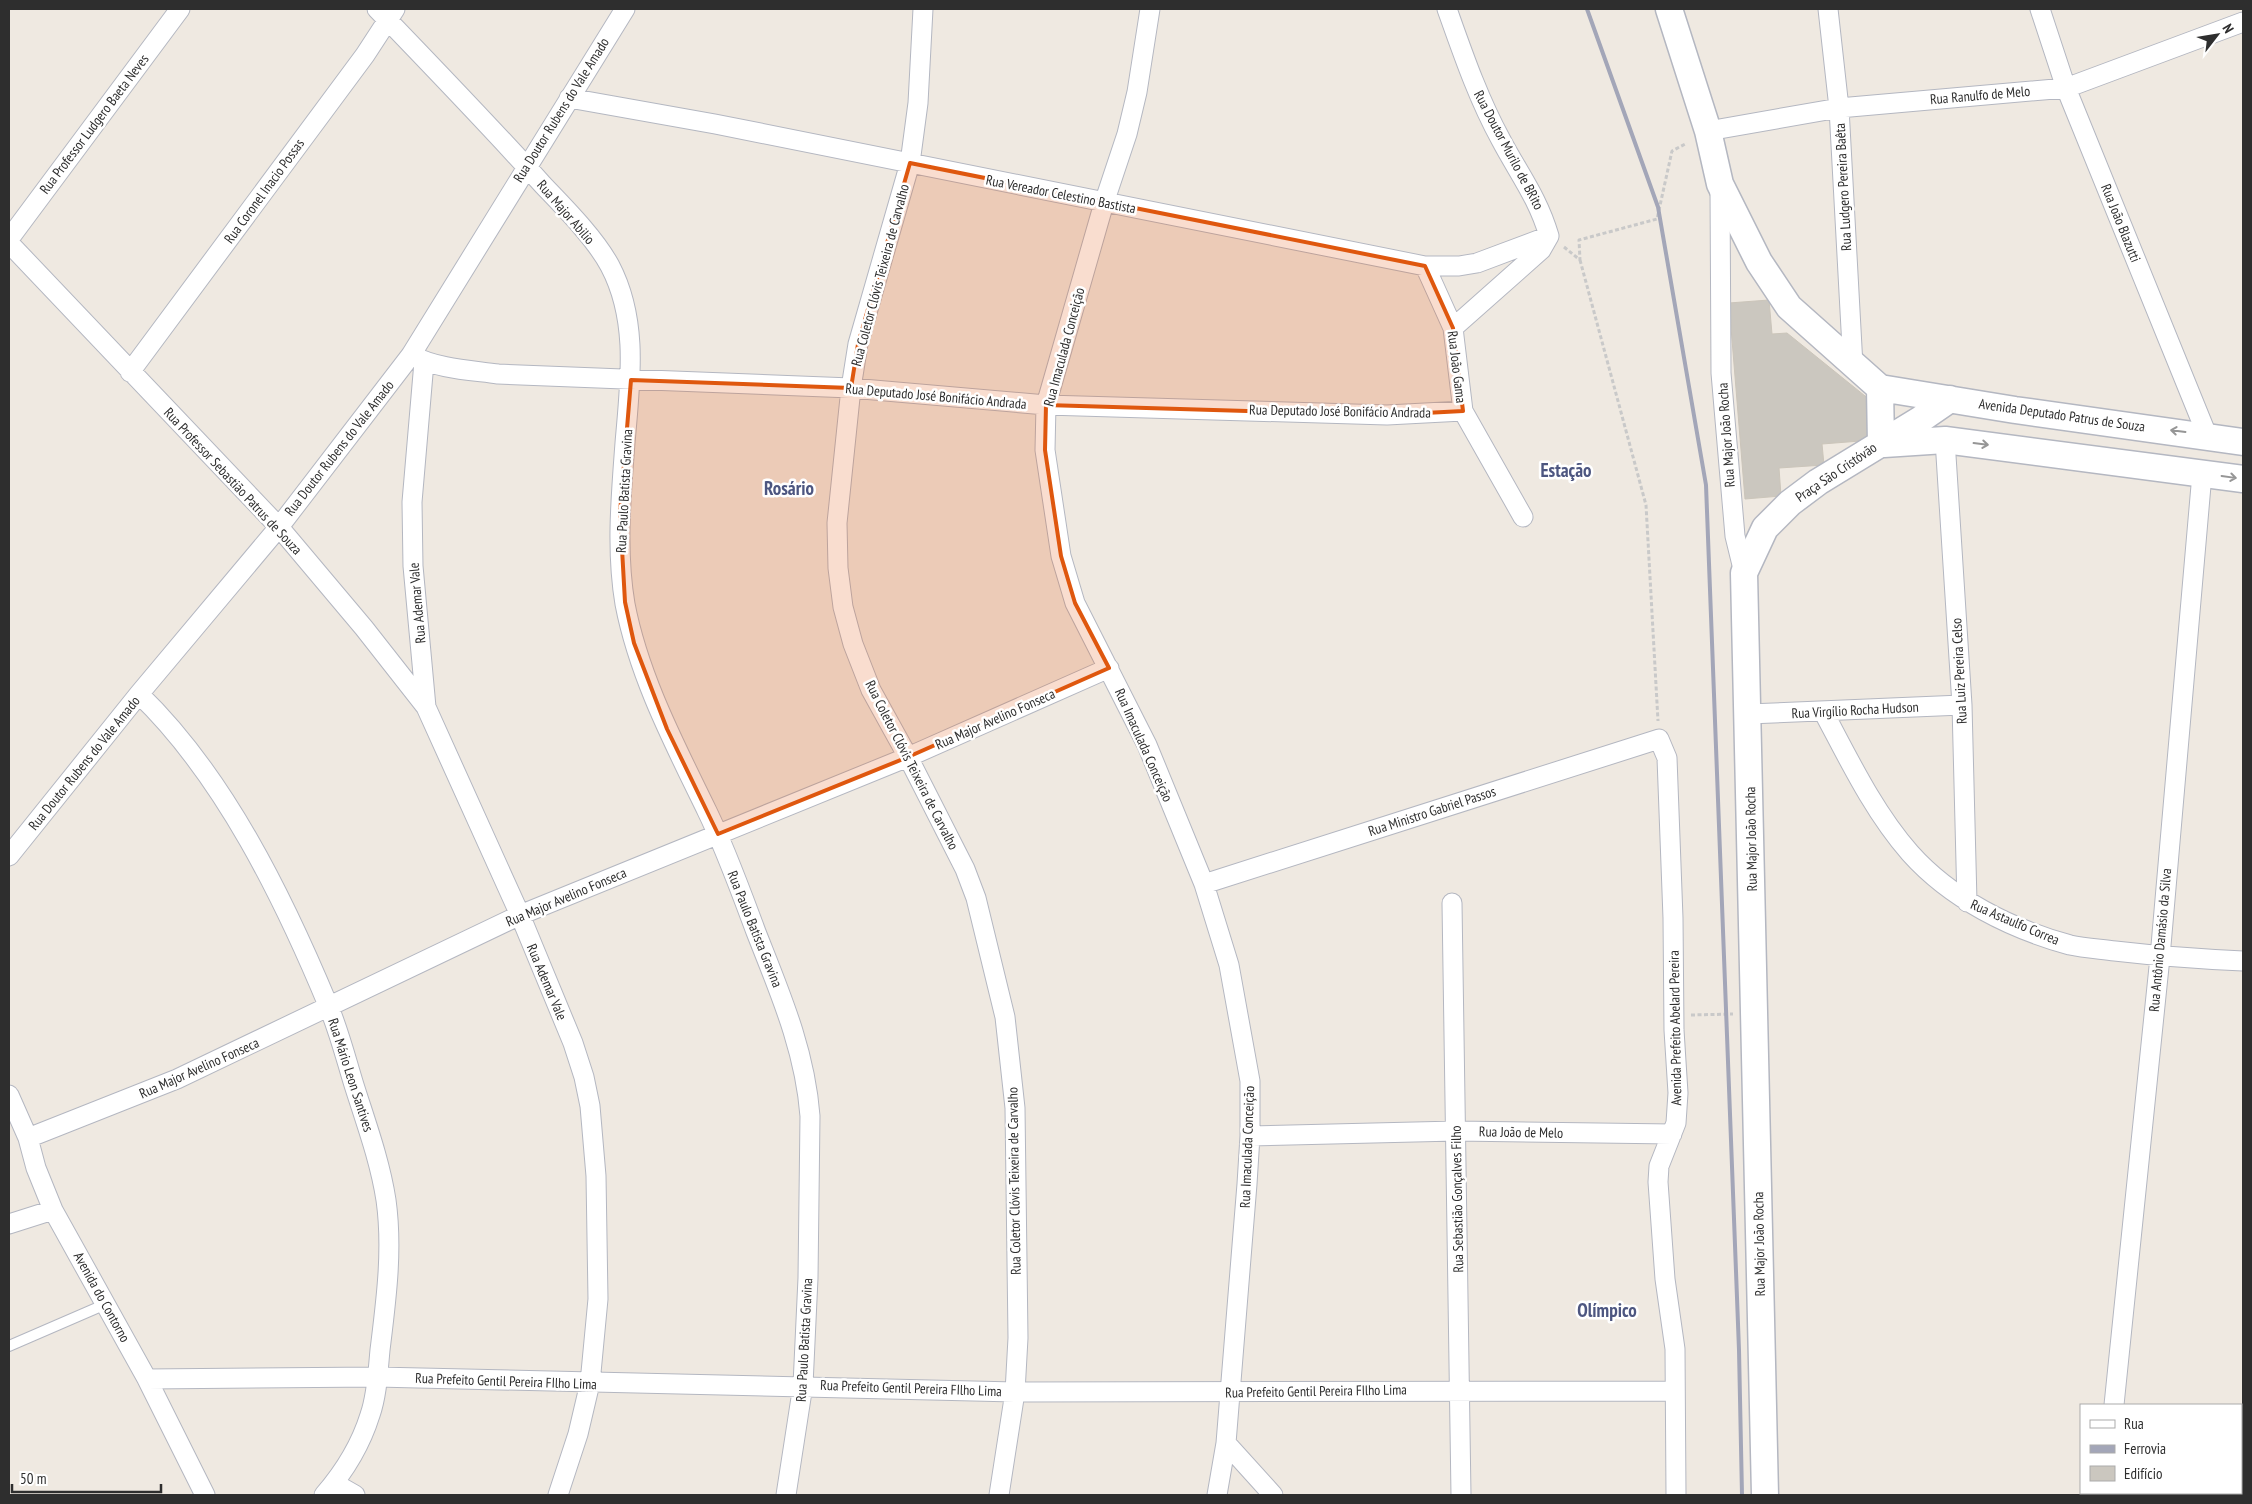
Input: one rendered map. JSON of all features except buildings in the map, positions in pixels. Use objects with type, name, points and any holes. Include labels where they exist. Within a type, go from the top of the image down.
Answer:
[{"type":"main road","name":"Rua Major João Rocha","points":[[1669,9],[1708,132],[1720,184],[1760,262],[1789,307],[1853,366]]},
{"type":"main road","points":[[1853,366],[1945,440]]},
{"type":"main road","name":"Avenida Deputado Patrus de Souza","points":[[1880,388],[2015,410],[2207,435],[2243,442]]},
{"type":"main road","name":"Praça São Cristóvão","points":[[1744,573],[1765,528],[1790,503],[1818,482],[1880,444],[1880,388]]},
{"type":"main road","points":[[1880,444],[1950,399]]},
{"type":"main road","points":[[2011,448],[2015,410]]},
{"type":"main road","points":[[2202,474],[2207,435]]},
{"type":"main road","points":[[1880,444],[1945,440],[2243,479]]},
{"type":"main road","name":"Rua Major João Rocha","points":[[1744,573],[1765,1495]]},
{"type":"street","name":"Rua Professor Ludgero Baeta Neves","points":[[9,238],[180,9]]},
{"type":"street","name":"Rua Doutor Rubens do Vale Amado","points":[[9,856],[139,694],[417,359],[526,166],[625,9]]},
{"type":"street","name":"Rua Coletor Clóvis Teixeira de Carvalho","points":[[923,9],[918,103],[910,163],[858,344],[851,388],[838,523],[838,568],[843,607],[853,644],[871,690],[908,757],[965,869],[976,898],[1005,1017],[1015,1108],[1018,1338],[1015,1392],[999,1495]]},
{"type":"street","name":"Rua Imaculada Conceição","points":[[1150,9],[1131,120],[1104,203],[1046,405],[1045,450],[1061,556],[1075,603],[1147,745],[1204,884],[1229,965],[1250,1081],[1250,1136],[1230,1393],[1226,1443],[1217,1495]]},
{"type":"street","name":"Rua Doutor Murilo de BRito","points":[[1447,9],[1477,93],[1501,141],[1541,209],[1550,236]]},
{"type":"street","name":"Rua Ludgero Pereira Baêta","points":[[1828,9],[1839,108],[1853,366]]},
{"type":"street","name":"Rua João Blazutti","points":[[2040,9],[2066,88],[2207,435]]},
{"type":"street","name":"Rua Major Abilio","points":[[387,13],[526,166],[609,263],[625,304],[629,324],[631,380]]},
{"type":"street","name":"Rua Coronel Inacio Possas","points":[[130,372],[387,13]]},
{"type":"street","name":"Rua Ranulfo de Melo","points":[[1708,132],[1839,108],[2066,88],[2243,22]]},
{"type":"street","name":"Rua Vereador Celestino Bastista","points":[[568,98],[651,112],[1425,266],[1459,266],[1477,263],[1550,236]]},
{"type":"street","name":"Rua Major João Rocha","points":[[1720,184],[1721,373],[1735,536],[1744,573]]},
{"type":"street","points":[[1453,328],[1541,250],[1550,236]]},
{"type":"street","name":"Rua Professor Sebastião Patrus de Souza","points":[[9,243],[278,527],[364,628],[426,707]]},
{"type":"street","name":"Rua João Gama","points":[[1425,266],[1453,328],[1463,411],[1524,518]]},
{"type":"street","name":"Rua Deputado José Bonifácio Andrada","points":[[417,359],[498,374],[851,388],[1046,405],[1387,415],[1463,411]]},
{"type":"street","name":"Rua Ademar Vale","points":[[417,359],[412,502],[413,566],[426,707],[520,915],[573,1043],[584,1076],[590,1106],[596,1176],[598,1299],[590,1383],[578,1434],[558,1495]]},
{"type":"street","name":"Rua Paulo Batista Gravina","points":[[631,380],[620,513],[620,550],[625,602],[634,643],[667,729],[718,834],[794,1031],[808,1089],[808,1278],[803,1385],[786,1495]]},
{"type":"street","name":"Rua Luiz Pereira Celso","points":[[1945,440],[1962,704],[1967,902]]},
{"type":"street","name":"Rua Antônio Damásio da Silva","points":[[2114,1404],[2160,956],[2202,474]]},
{"type":"street","name":"Rua Major Avelino Fonseca","points":[[28,1138],[177,1079],[520,915],[908,757],[1109,668]]},
{"type":"street","name":"Rua Mário Leon Santives","points":[[139,694],[162,716],[187,746],[219,793],[252,848],[286,912],[329,1007],[378,1160],[386,1202],[388,1288],[377,1377],[371,1413],[362,1436],[329,1489]]},
{"type":"street","name":"Rua Virgílio Rocha Hudson","points":[[1748,714],[1962,704]]},
{"type":"street","name":"Rua Astaulfo Correa","points":[[1823,711],[1858,775],[1894,833],[1926,870],[1967,902],[2003,919],[2071,945],[2160,956],[2243,961]]},
{"type":"street","name":"Rua Ministro Gabriel Passos","points":[[1204,884],[1659,739]]},
{"type":"street","name":"Avenida Prefeito Abelard Pereira","points":[[1659,739],[1667,758],[1673,1016],[1678,1093],[1676,1123],[1659,1166],[1658,1182],[1665,1279],[1675,1349],[1676,1495]]},
{"type":"street","name":"Rua Sebastião Gonçalves Filho","points":[[1452,903],[1462,1495]]},
{"type":"street","name":"Avenida do Contorno","points":[[9,1095],[28,1138],[36,1168],[53,1210],[147,1379],[205,1495]]},
{"type":"street","name":"Rua João de Melo","points":[[1250,1136],[1456,1132],[1672,1134]]},
{"type":"street","points":[[9,1224],[53,1210]]},
{"type":"street","name":"Rua Prefeito Gentil Pereira FIlho Lima","points":[[147,1379],[377,1377],[590,1383],[803,1385],[1015,1392],[1674,1391]]},
{"type":"street","points":[[1226,1443],[1274,1495]]},
{"type":"street","points":[[329,1489],[354,1495]]},
{"type":"lane","points":[[9,1346],[106,1304]]},
{"type":"path","points":[[1659,739],[1646,504],[1580,260],[1579,240],[1657,219],[1672,151],[1708,132]]},
{"type":"path","points":[[1550,236],[1580,260]]},
{"type":"path","points":[[1673,1016],[1754,1014]]},
{"type":"highlighted area","points":[[910,163],[1425,266],[1453,328],[1463,411],[1387,415],[1046,405],[1045,450],[1051,492],[1061,556],[1075,603],[1109,668],[908,757],[718,834],[667,729],[634,643],[625,602],[620,513],[631,380],[851,388],[858,344]]},
{"type":"railway","points":[[1587,9],[1658,207],[1706,485],[1739,1350],[1742,1495]]},
{"type":"district","name":"Estação","points":[[1566,470]]},
{"type":"district","name":"Rosário","points":[[789,488]]},
{"type":"district","name":"Olímpico","points":[[1607,1310]]}]
